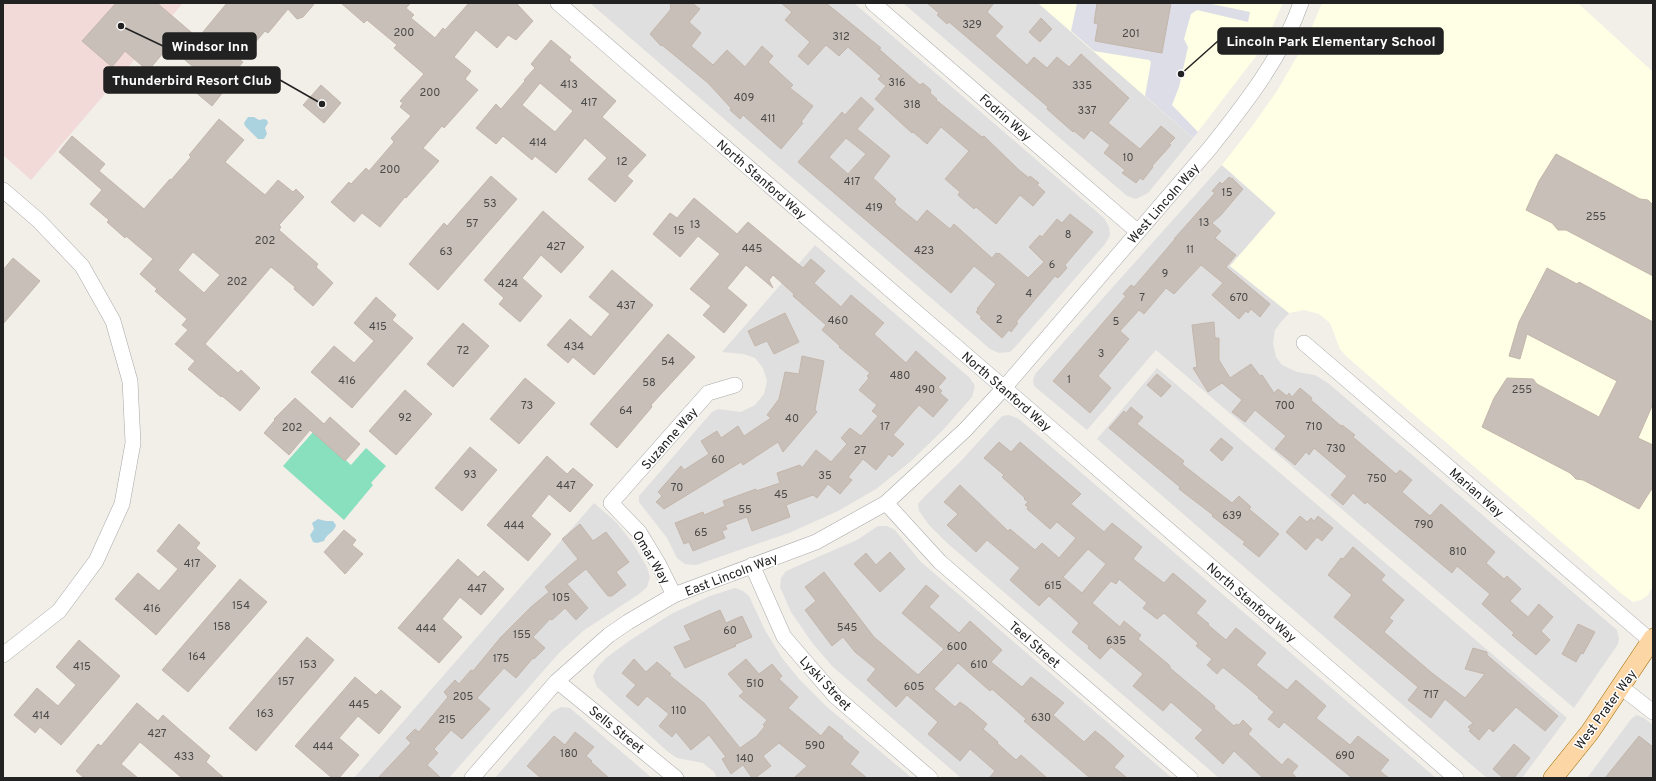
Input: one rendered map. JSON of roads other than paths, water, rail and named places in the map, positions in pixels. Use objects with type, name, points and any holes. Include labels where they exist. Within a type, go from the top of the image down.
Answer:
[{"type":"main road","name":"West Prater Way","points":[[1553,778],[1590,732],[1652,639]]},
{"type":"street","name":"North Stanford Way","points":[[558,3],[1456,778]]},
{"type":"street","name":"Fodrin Way","points":[[873,3],[1138,232]]},
{"type":"street","name":"West Lincoln Way","points":[[1004,388],[1210,148],[1244,104],[1278,51],[1301,3]]},
{"type":"street","points":[[3,190],[38,220],[82,266],[112,321],[130,381],[133,443],[122,504],[96,561],[58,611],[3,655]]},
{"type":"street","name":"Marian Way","points":[[1304,343],[1652,639]]},
{"type":"street","name":"Suzanne Way","points":[[612,503],[708,392],[735,385]]},
{"type":"street","name":"East Lincoln Way","points":[[472,778],[557,681],[609,635],[674,595],[816,542],[886,503],[965,430],[1004,388]]},
{"type":"street","name":"Omar Way","points":[[612,503],[639,532],[659,565],[674,595]]},
{"type":"street","name":"Teel Street","points":[[886,503],[940,562],[1190,778]]},
{"type":"street","name":"Lyski Street","points":[[752,565],[784,637],[835,696],[930,778]]},
{"type":"street","name":"Sells Street","points":[[557,681],[676,778]]},
{"type":"street","points":[[1621,687],[1653,712]]},
{"type":"water","points":[[248,117],[254,117],[259,120],[267,120],[268,123],[265,128],[267,134],[264,139],[258,139],[245,126],[244,123]]},
{"type":"water","points":[[318,519],[333,521],[336,525],[334,530],[324,541],[317,543],[313,542],[310,535],[314,529],[312,523]]},
{"type":"place","name":"Windsor Inn","points":[[121,26]]},
{"type":"place","name":"Lincoln Park Elementary School","points":[[1181,74]]},
{"type":"place","name":"Thunderbird Resort Club","points":[[322,104]]}]
